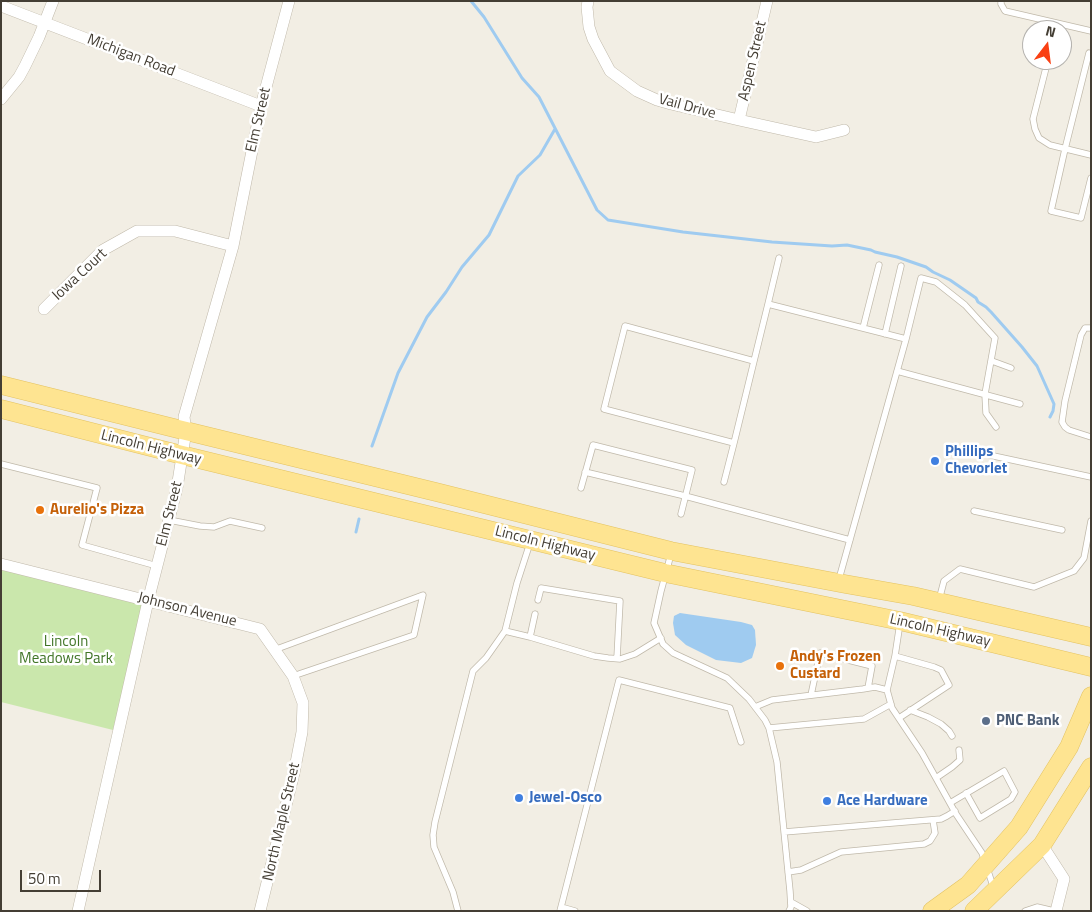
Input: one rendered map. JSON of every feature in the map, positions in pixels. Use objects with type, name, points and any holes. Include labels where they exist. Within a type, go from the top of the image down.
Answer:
[{"type":"main road","name":"Lincoln Highway","points":[[1,385],[671,552],[913,596],[1091,637]]},
{"type":"main road","name":"Lincoln Highway","points":[[1,409],[665,573],[900,621],[1091,667]]},
{"type":"main road","points":[[932,911],[968,885],[1019,827],[1069,747],[1091,696]]},
{"type":"main road","points":[[974,911],[1042,845],[1091,767]]},
{"type":"street","points":[[1,99],[25,66],[53,1]]},
{"type":"street","name":"Elm Street","points":[[78,911],[148,601],[177,488],[186,431],[184,417],[232,246],[262,106],[289,1]]},
{"type":"street","name":"Vail Drive","points":[[588,1],[589,27],[593,39],[610,71],[638,91],[657,100],[816,137],[844,130]]},
{"type":"street","name":"Aspen Street","points":[[739,120],[767,1]]},
{"type":"street","name":"Michigan Road","points":[[1,6],[262,106]]},
{"type":"street","name":"Iowa Court","points":[[44,309],[103,250],[137,231],[175,231],[232,246]]},
{"type":"street","name":"Johnson Avenue","points":[[1,564],[260,629],[293,676],[303,703],[302,732]]},
{"type":"street","name":"North Maple Street","points":[[260,911],[294,773],[302,732]]},
{"type":"street","points":[[1042,845],[1064,879],[1055,911]]},
{"type":"lane","points":[[1001,1],[1005,12],[1091,31]]},
{"type":"lane","points":[[1091,54],[1089,53],[1051,211],[1081,218],[1090,189],[1091,178]]},
{"type":"lane","points":[[1046,70],[1033,120],[1039,138],[1050,146],[1091,155]]},
{"type":"lane","points":[[724,482],[779,258]]},
{"type":"lane","points":[[864,328],[879,265]]},
{"type":"lane","points":[[885,334],[901,266]]},
{"type":"lane","points":[[838,583],[906,339],[921,278],[936,282],[965,305],[995,338],[985,394],[986,413],[996,427]]},
{"type":"lane","points":[[768,304],[906,339]]},
{"type":"lane","points":[[734,442],[604,409],[625,326],[754,360]]},
{"type":"lane","points":[[1091,328],[1085,328],[1081,335],[1062,422],[1069,430],[1091,437]]},
{"type":"lane","points":[[992,361],[1011,368]]},
{"type":"lane","points":[[897,370],[1020,404]]},
{"type":"lane","points":[[581,488],[593,445],[692,470],[681,514]]},
{"type":"lane","points":[[989,455],[1091,477]]},
{"type":"lane","points":[[2,465],[97,488],[82,545],[157,566]]},
{"type":"lane","points":[[585,472],[685,496],[850,540]]},
{"type":"lane","points":[[974,511],[1062,530]]},
{"type":"lane","points":[[169,520],[200,526],[214,527],[230,522],[262,528]]},
{"type":"lane","points":[[938,602],[944,581],[960,569],[1034,587],[1074,571],[1084,558],[1091,521]]},
{"type":"lane","points":[[458,911],[453,892],[434,847],[435,822],[474,671],[486,658],[504,631],[516,583],[531,541]]},
{"type":"lane","points":[[671,552],[654,623],[663,644],[674,653],[727,678],[749,699],[769,728],[777,762],[791,907],[789,911]]},
{"type":"lane","points":[[538,600],[541,588],[620,601],[617,658]]},
{"type":"lane","points":[[274,650],[423,595],[414,635],[293,676]]},
{"type":"lane","points":[[530,637],[536,614]]},
{"type":"lane","points":[[900,621],[895,656],[887,690],[892,708],[922,753],[950,803],[982,853],[994,891]]},
{"type":"lane","points":[[504,631],[594,656],[617,658],[636,654],[660,638]]},
{"type":"lane","points":[[811,695],[820,653],[872,666],[868,688]]},
{"type":"lane","points":[[895,656],[940,670],[949,686],[898,718]]},
{"type":"lane","points":[[575,911],[561,909],[619,680],[730,708],[741,742]]},
{"type":"lane","points":[[755,707],[772,700],[875,687],[887,690]]},
{"type":"lane","points":[[769,728],[864,719],[891,704]]},
{"type":"lane","points":[[910,710],[941,724],[952,736]]},
{"type":"lane","points":[[936,778],[960,760],[959,750]]},
{"type":"lane","points":[[950,803],[966,793],[1004,771],[1015,792],[1011,799],[980,818],[966,793]]},
{"type":"lane","points":[[784,832],[933,820],[941,819],[955,811]]},
{"type":"lane","points":[[788,872],[801,870],[840,852],[924,844],[930,841],[935,833],[933,820]]},
{"type":"lane","points":[[790,902],[807,911]]},
{"type":"lane","points":[[1025,911],[1037,906],[1055,911]]},
{"type":"green space","name":"Lincoln Meadows Park","points":[[1,567],[145,603],[113,730],[1,702]]},
{"type":"water","points":[[680,613],[752,625],[755,630],[756,645],[752,658],[741,663],[716,660],[686,645],[675,635],[674,616]]},
{"type":"waterway","points":[[471,1],[484,17],[522,78],[539,97],[597,210],[608,220],[683,232],[772,242],[832,246],[847,245],[897,257],[926,267],[950,280],[976,298],[1022,347],[1037,366],[1054,404],[1050,417]]},
{"type":"waterway","points":[[372,446],[398,373],[427,317],[462,267],[489,235],[518,176],[540,155],[555,129]]},
{"type":"waterway","points":[[356,532],[359,519]]},
{"type":"place","name":"Phillips Chevorlet","points":[[935,461]]},
{"type":"place","name":"Aurelio's Pizza","points":[[40,510]]},
{"type":"place","name":"Andy's Frozen Custard","points":[[780,666]]},
{"type":"place","name":"PNC Bank","points":[[986,721]]},
{"type":"place","name":"Jewel-Osco","points":[[519,798]]},
{"type":"place","name":"Ace Hardware","points":[[827,801]]}]
